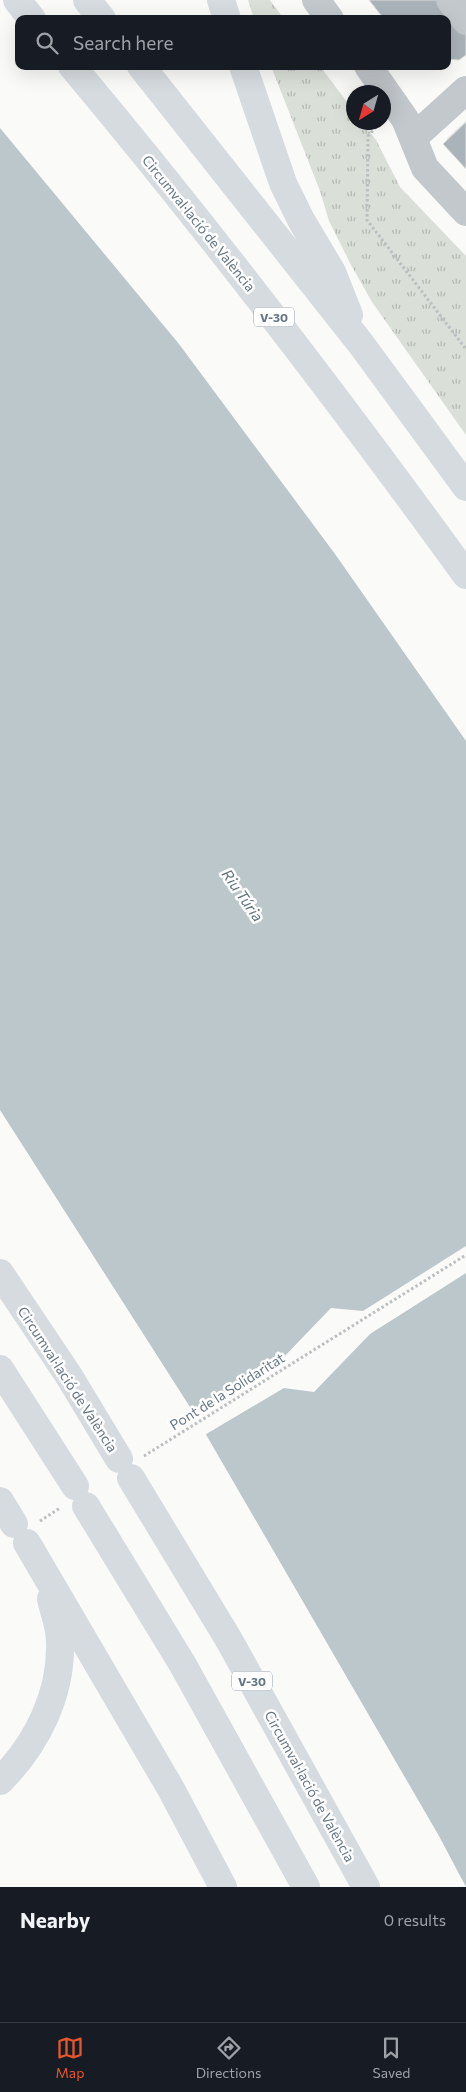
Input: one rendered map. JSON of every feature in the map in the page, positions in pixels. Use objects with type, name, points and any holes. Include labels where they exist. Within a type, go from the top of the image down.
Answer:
[{"type":"highway","points":[[17,0],[29,15]]},
{"type":"highway","points":[[87,0],[99,15]]},
{"type":"highway","points":[[221,0],[226,15]]},
{"type":"highway","name":"Circumval·lació de València","points":[[75,70],[250,285],[377,452],[466,575]]},
{"type":"highway","points":[[144,70],[361,344],[466,486]]},
{"type":"highway","points":[[244,70],[283,183],[301,220],[332,272],[361,344]]},
{"type":"highway","name":"Circumval·lació de València","points":[[0,1273],[128,1466],[230,1640],[366,1887]]},
{"type":"highway","points":[[0,1369],[76,1498],[183,1665],[306,1887]]},
{"type":"highway","points":[[19,1523],[46,1576],[170,1789],[223,1887]]},
{"type":"highway","points":[[0,1782],[23,1755],[40,1728],[52,1698],[58,1670],[60,1640],[46,1576]]},
{"type":"street","points":[[316,0],[327,15]]},
{"type":"street","points":[[450,0],[466,21]]},
{"type":"street","points":[[371,70],[395,103],[413,138],[425,168],[466,212]]},
{"type":"street","points":[[413,138],[466,90]]},
{"type":"path","points":[[373,130],[368,136],[367,220],[466,349]]},
{"type":"path","name":"Pont de la Solidaritat","points":[[128,1466],[466,1255]]},
{"type":"path","points":[[19,1523],[76,1498]]},
{"type":"green space","points":[[248,0],[270,0],[281,15],[253,15]]},
{"type":"green space","points":[[273,70],[323,70],[346,101],[346,130],[368,130],[376,140],[400,187],[466,256],[466,435],[372,302],[329,221],[320,191]]},
{"type":"water","name":"Riu Túria","points":[[0,128],[179,344],[335,554],[466,741],[466,1887],[439,1836],[190,1407],[0,1110]]},
{"type":"pier","points":[[466,1246],[466,1273],[370,1334],[314,1392],[284,1388],[203,1436],[191,1415],[280,1361],[331,1308],[363,1311]]},
{"type":"building","points":[[369,0],[450,0],[466,21],[466,55],[459,60],[451,59],[451,15],[381,15]]},
{"type":"building","points":[[466,122],[466,169],[443,144]]}]
